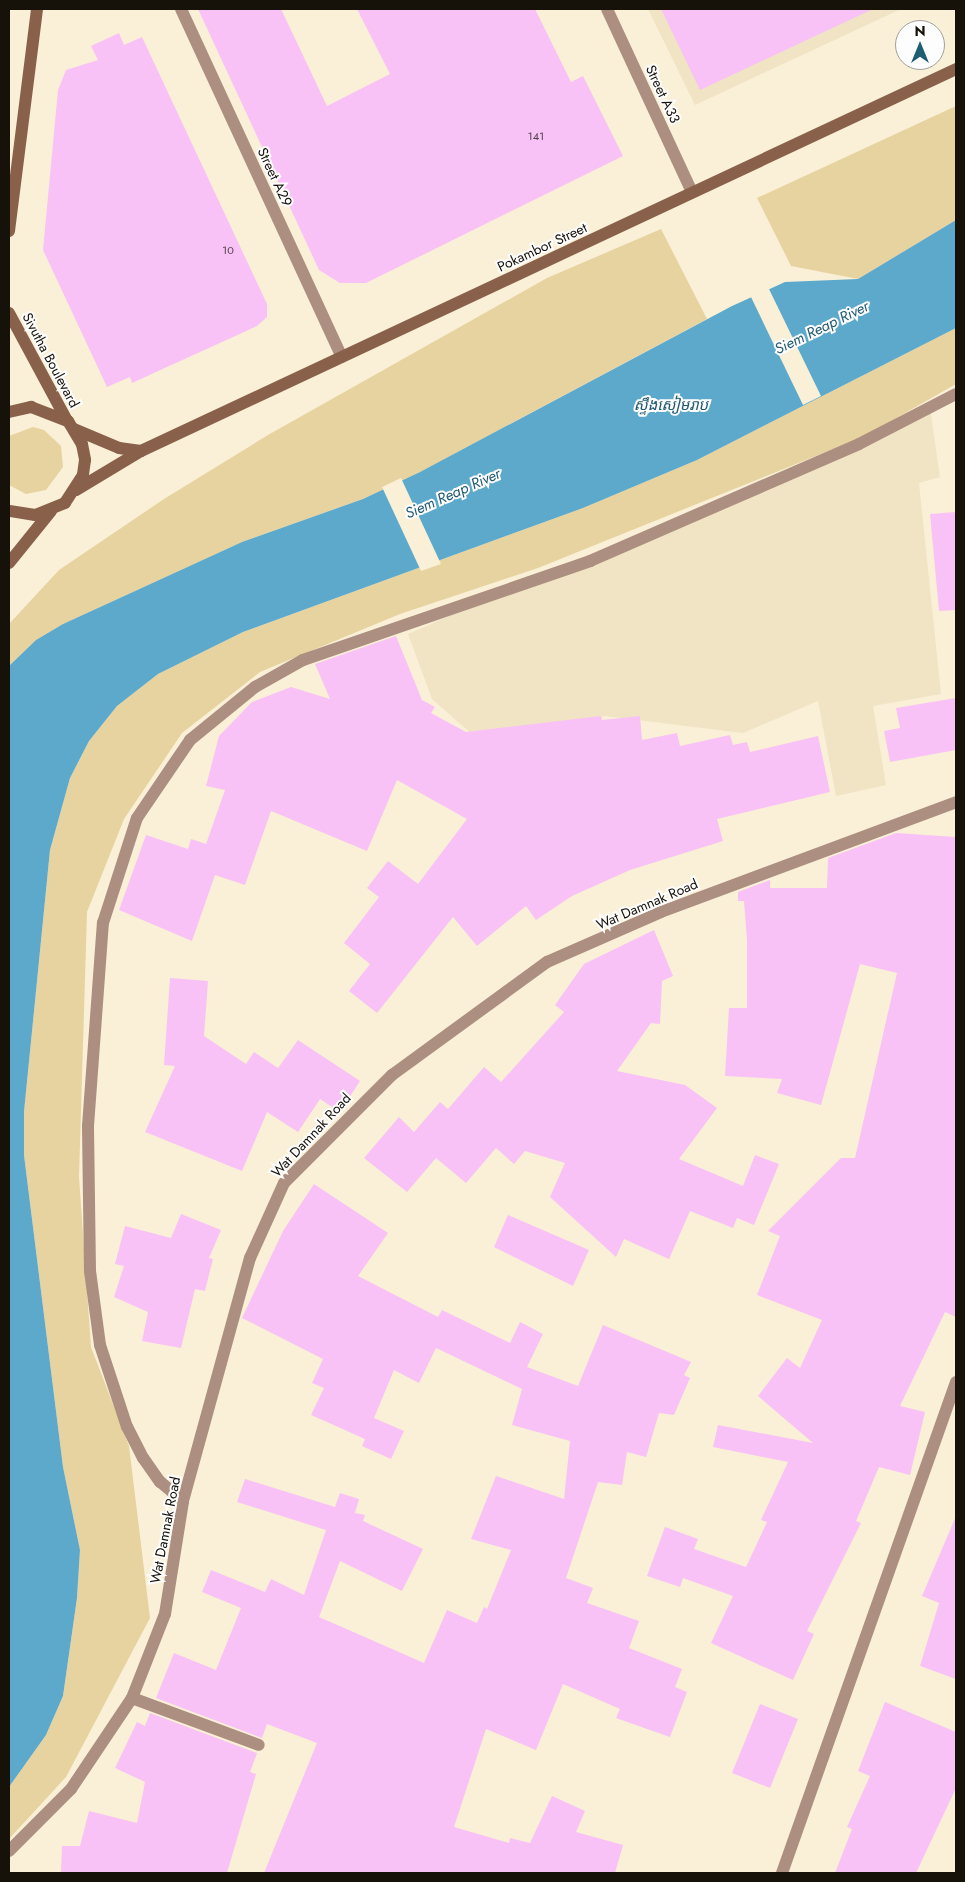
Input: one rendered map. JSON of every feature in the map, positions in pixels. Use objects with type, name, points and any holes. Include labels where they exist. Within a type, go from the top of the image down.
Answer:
[{"type":"main road","points":[[9,226],[37,9]]},
{"type":"main road","name":"Pokambor Street","points":[[9,563],[51,511],[76,490],[141,451],[956,69]]},
{"type":"main road","name":"Sivutha Boulevard","points":[[9,313],[71,425],[85,460],[76,490]]},
{"type":"main road","points":[[9,412],[31,407],[120,448],[141,451]]},
{"type":"main road","points":[[9,510],[35,515],[51,511]]},
{"type":"street","name":"Street A29","points":[[181,9],[342,357]]},
{"type":"street","name":"Street A33","points":[[607,9],[692,192]]},
{"type":"street","points":[[183,1501],[160,1482],[143,1458],[127,1427],[100,1344],[90,1271],[88,1126],[102,923],[137,818],[190,740],[255,687],[303,660],[590,562],[859,444],[956,394]]},
{"type":"street","name":"Wat Damnak Road","points":[[9,1851],[71,1789],[132,1698],[165,1614],[183,1501],[250,1258],[284,1183],[341,1121],[392,1075],[547,962],[661,912],[956,802]]},
{"type":"street","points":[[782,1873],[956,1382]]},
{"type":"street","points":[[132,1698],[260,1745]]},
{"type":"shaded area","points":[[648,9],[901,9],[695,105]]},
{"type":"shaded area","points":[[956,106],[956,220],[858,279],[791,266],[757,198]]},
{"type":"shaded area","points":[[661,229],[707,319],[420,472],[363,499],[242,542],[63,624],[36,640],[9,666],[9,624],[59,570],[164,499],[268,435],[547,278]]},
{"type":"shaded area","points":[[956,328],[956,384],[863,437],[538,568],[400,614],[260,672],[182,733],[124,819],[87,912],[79,1177],[91,1347],[129,1446],[150,1618],[66,1777],[9,1839],[9,1787],[46,1735],[63,1696],[77,1598],[80,1550],[63,1467],[24,1155],[24,1112],[50,850],[70,778],[89,741],[117,706],[158,674],[243,632],[583,508],[697,460]]},
{"type":"shaded area","points":[[930,408],[940,477],[919,483],[941,694],[873,706],[886,785],[836,796],[818,701],[743,733],[605,716],[474,736],[432,699],[408,634]]},
{"type":"shaded area","points":[[33,427],[44,430],[61,446],[63,467],[46,490],[26,494],[9,485],[9,436]]},
{"type":"water","name":"ស្ទឹងសៀមរាប","points":[[956,220],[956,328],[697,460],[583,508],[243,632],[158,674],[117,706],[89,741],[70,778],[50,850],[24,1112],[24,1155],[63,1467],[80,1550],[77,1598],[63,1696],[46,1735],[9,1787],[9,666],[36,640],[63,624],[242,542],[363,499],[420,472],[732,306],[785,282],[858,279]]},
{"type":"pier","points":[[768,287],[821,396],[803,405],[750,295]]},
{"type":"pier","points":[[401,478],[441,564],[421,571],[382,487]]},
{"type":"building","points":[[198,9],[281,9],[327,106],[390,74],[357,9],[535,9],[571,82],[583,76],[623,156],[366,283],[340,283],[319,270]]},
{"type":"building","points":[[661,9],[873,9],[700,90]]},
{"type":"building","points":[[119,33],[124,45],[142,37],[267,304],[267,317],[257,326],[132,383],[130,377],[107,387],[43,250],[58,90],[66,70],[98,60],[91,46]]},
{"type":"building","points":[[956,512],[956,610],[939,611],[930,514]]},
{"type":"building","points":[[396,636],[422,700],[435,707],[431,713],[466,732],[601,716],[602,720],[640,716],[642,740],[677,733],[680,746],[730,735],[733,745],[747,742],[750,752],[818,736],[830,792],[717,819],[723,841],[630,870],[572,896],[536,920],[526,906],[477,946],[453,917],[377,1013],[349,991],[370,964],[344,943],[379,897],[367,888],[388,861],[418,884],[467,819],[397,780],[367,851],[271,811],[245,885],[215,875],[192,941],[119,910],[146,835],[188,849],[191,839],[206,844],[225,790],[206,786],[219,736],[252,702],[291,687],[330,699],[315,664]]},
{"type":"building","points":[[956,698],[956,750],[890,762],[884,731],[900,728],[896,708]]},
{"type":"building","points":[[896,833],[956,837],[956,1317],[945,1312],[900,1406],[925,1412],[910,1475],[879,1467],[856,1521],[861,1523],[807,1631],[814,1634],[793,1680],[711,1643],[733,1596],[683,1578],[680,1587],[647,1576],[665,1527],[698,1539],[694,1549],[746,1567],[767,1522],[761,1520],[788,1462],[713,1447],[718,1425],[813,1443],[758,1396],[787,1358],[800,1368],[822,1320],[757,1295],[780,1236],[768,1231],[841,1158],[855,1158],[897,973],[860,964],[821,1105],[777,1093],[782,1079],[725,1076],[729,1008],[747,1008],[747,940],[744,901],[738,901],[738,892],[770,880],[770,888],[827,888],[828,858]]},
{"type":"building","points":[[654,930],[673,976],[662,981],[660,1024],[651,1023],[617,1071],[685,1085],[717,1108],[679,1159],[743,1186],[755,1155],[779,1164],[754,1225],[737,1218],[733,1228],[690,1211],[669,1259],[624,1239],[616,1257],[550,1197],[565,1163],[525,1151],[514,1164],[496,1148],[466,1183],[436,1158],[407,1192],[364,1158],[399,1117],[414,1132],[440,1102],[448,1109],[484,1067],[501,1082],[564,1012],[555,1005],[584,964]]},
{"type":"building","points":[[170,978],[208,981],[204,1036],[246,1064],[254,1052],[278,1068],[298,1040],[360,1081],[340,1112],[320,1099],[298,1132],[267,1112],[242,1171],[145,1132],[175,1066],[164,1065]]},
{"type":"building","points":[[314,1184],[388,1233],[358,1276],[438,1317],[442,1310],[510,1343],[520,1322],[543,1334],[527,1367],[578,1386],[603,1325],[691,1362],[684,1375],[690,1378],[674,1415],[659,1413],[646,1457],[627,1452],[622,1485],[598,1482],[566,1578],[593,1588],[587,1603],[639,1621],[629,1648],[682,1669],[675,1687],[687,1692],[670,1737],[616,1718],[620,1709],[563,1684],[536,1750],[486,1729],[454,1827],[509,1843],[510,1838],[530,1843],[552,1796],[585,1811],[576,1832],[623,1845],[615,1873],[264,1873],[317,1743],[267,1724],[262,1738],[156,1698],[174,1653],[216,1670],[241,1608],[202,1592],[211,1570],[265,1592],[271,1579],[304,1595],[326,1530],[237,1502],[245,1479],[335,1507],[340,1493],[359,1499],[355,1513],[365,1515],[363,1521],[423,1549],[402,1591],[340,1561],[319,1617],[424,1663],[447,1610],[477,1623],[484,1607],[487,1609],[511,1550],[471,1539],[496,1476],[564,1499],[570,1441],[512,1425],[522,1389],[436,1348],[419,1383],[394,1370],[374,1418],[404,1431],[391,1459],[362,1446],[365,1439],[311,1415],[324,1388],[312,1383],[323,1359],[242,1318],[283,1231]]},
{"type":"building","points":[[181,1214],[221,1230],[209,1258],[213,1259],[205,1291],[195,1289],[181,1348],[142,1341],[148,1312],[114,1297],[124,1266],[115,1264],[125,1226],[171,1238]]},
{"type":"building","points":[[508,1215],[589,1250],[573,1286],[494,1247]]},
{"type":"building","points":[[956,1516],[956,1679],[920,1666],[939,1603],[922,1596]]},
{"type":"building","points":[[885,1702],[956,1732],[956,1788],[916,1873],[835,1873],[852,1829],[847,1827],[870,1776],[858,1771]]},
{"type":"building","points":[[760,1704],[798,1719],[770,1788],[732,1773]]},
{"type":"building","points":[[150,1713],[257,1753],[250,1772],[256,1774],[227,1873],[61,1873],[62,1846],[80,1846],[89,1811],[137,1823],[145,1782],[115,1768],[137,1722],[145,1726]]},
{"type":"water label","name":"Siem Reap River","points":[[822,328]]},
{"type":"water label","name":"Siem Reap River","points":[[453,494]]}]
